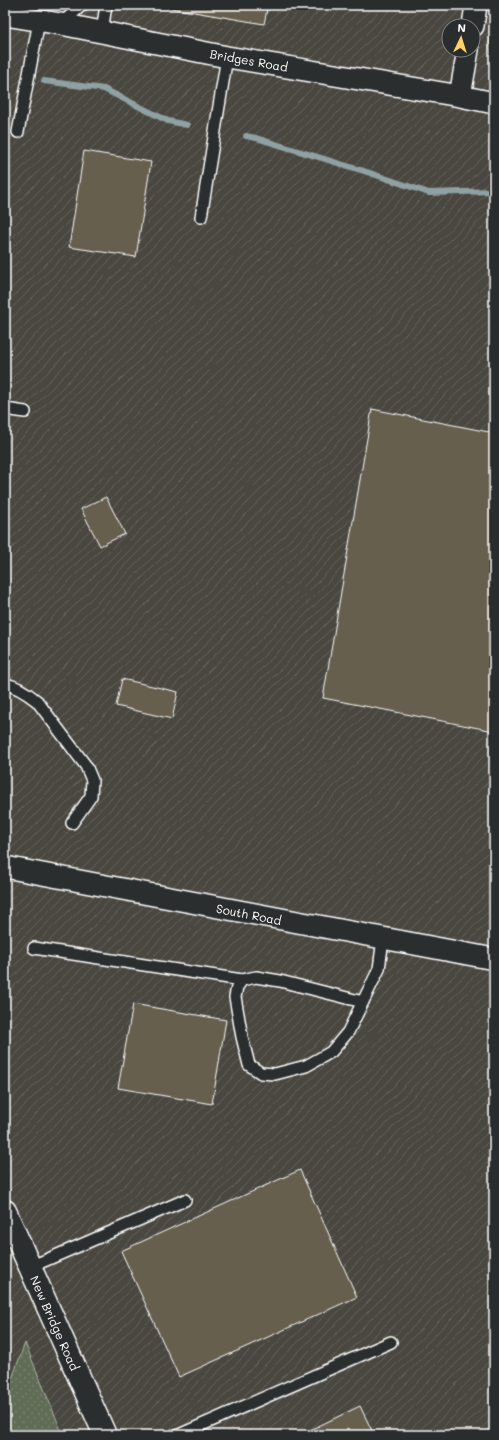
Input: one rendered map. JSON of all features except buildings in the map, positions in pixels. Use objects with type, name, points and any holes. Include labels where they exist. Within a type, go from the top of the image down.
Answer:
[{"type":"street","points":[[474,18],[476,5]]},
{"type":"street","name":"Bridges Road","points":[[5,16],[61,24],[227,57],[494,103]]},
{"type":"street","points":[[460,96],[467,58]]},
{"type":"street","name":"South Road","points":[[5,867],[494,959]]},
{"type":"street","name":"New Bridge Road","points":[[5,1211],[105,1435]]},
{"type":"lane","points":[[61,24],[82,5]]},
{"type":"lane","points":[[102,32],[106,5]]},
{"type":"lane","points":[[18,132],[39,21]]},
{"type":"lane","points":[[201,217],[227,57]]},
{"type":"lane","points":[[5,409],[24,412]]},
{"type":"lane","points":[[5,684],[11,685],[26,692],[37,701],[86,766],[92,780],[91,796],[72,823]]},
{"type":"lane","points":[[242,980],[237,987],[235,997],[242,1037],[249,1064],[261,1073],[276,1074],[306,1066],[331,1052],[348,1032],[379,969],[384,939]]},
{"type":"lane","points":[[34,948],[242,980],[256,977],[280,981],[363,1002]]},
{"type":"lane","points":[[30,1267],[185,1200]]},
{"type":"lane","points":[[179,1435],[391,1342]]},
{"type":"shaded area","points":[[5,5],[494,5],[494,1435],[5,1435]]},
{"type":"green space","points":[[494,15],[494,70],[489,44]]},
{"type":"green space","points":[[25,1343],[63,1435],[5,1435],[5,1398]]},
{"type":"waterway","points":[[44,81],[104,89],[168,121],[187,125]]},
{"type":"waterway","points":[[246,136],[367,172],[429,193],[494,191]]}]
